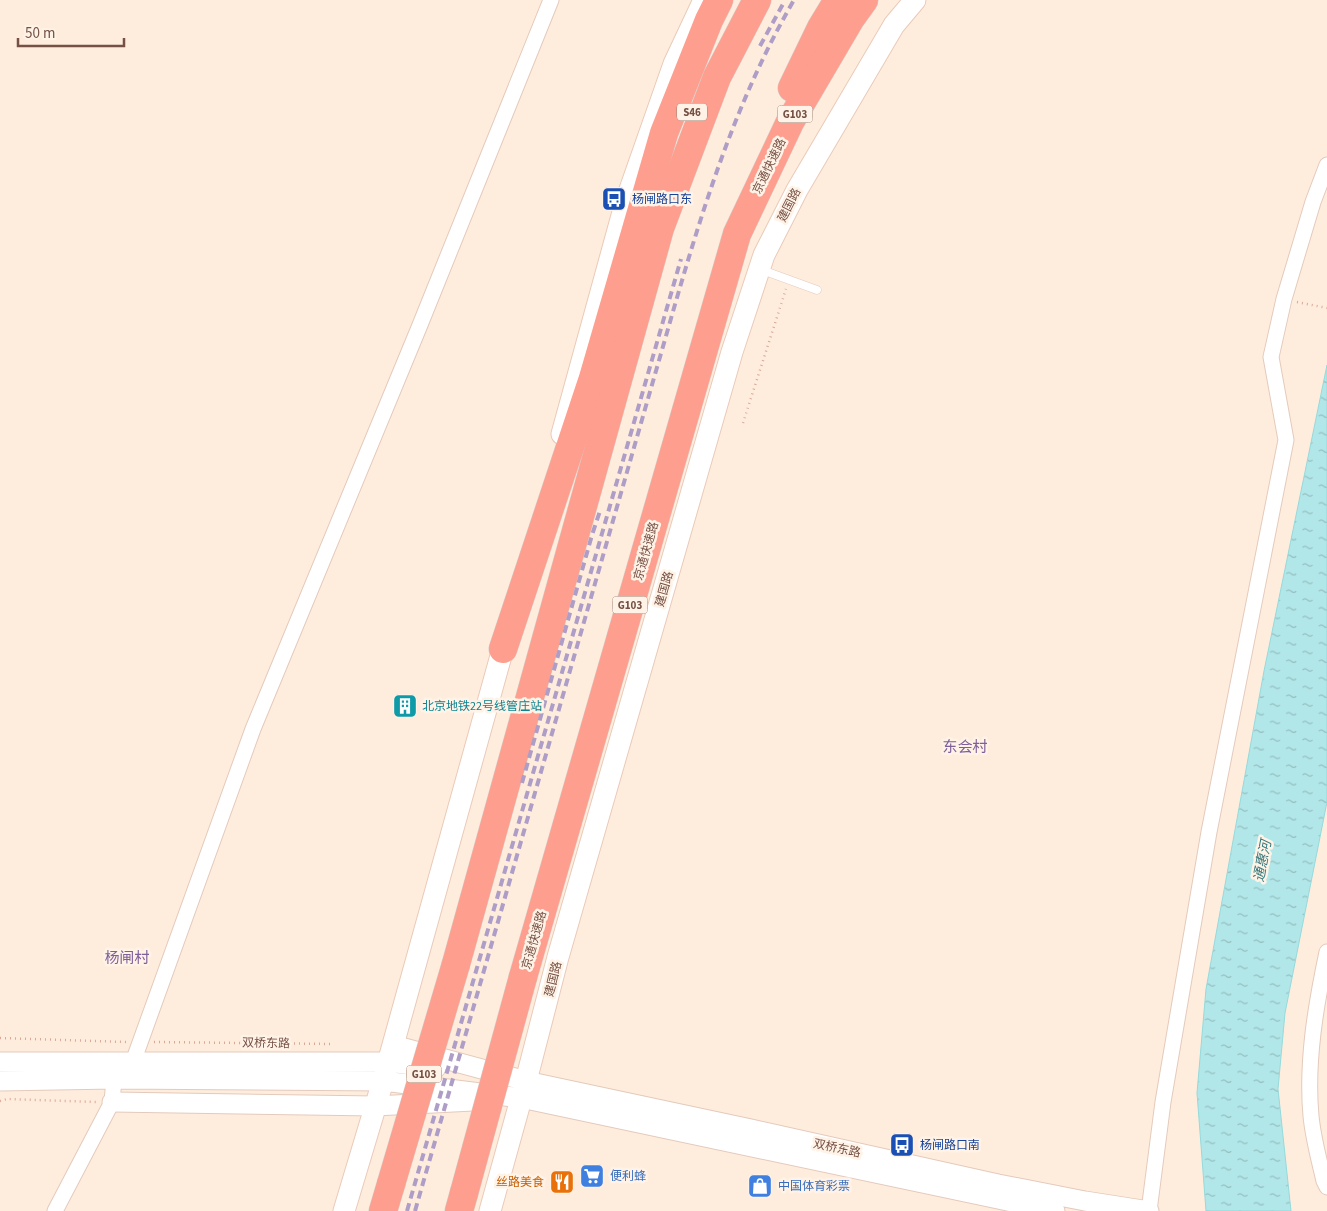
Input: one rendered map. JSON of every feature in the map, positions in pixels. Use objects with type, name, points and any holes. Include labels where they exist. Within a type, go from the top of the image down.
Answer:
[{"type":"highway","points":[[503,649],[593,378],[664,133],[708,20],[719,0]]},
{"type":"highway","name":"S46","points":[[660,228],[700,83],[736,0]]},
{"type":"highway","name":"G103","points":[[383,1211],[456,964],[660,228],[717,77],[757,0]]},
{"type":"highway","points":[[737,234],[774,125],[821,28],[838,0]]},
{"type":"highway","name":"京通快速路","points":[[461,1202],[523,977],[737,234],[790,122],[864,0]]},
{"type":"main road","points":[[344,1211],[388,1063],[626,201],[674,64],[704,0]]},
{"type":"main road","name":"建国路","points":[[490,1211],[524,1090],[558,957],[726,371],[764,255],[797,190],[894,25],[915,0]]},
{"type":"street","points":[[132,1062],[253,729],[420,325],[551,0]]},
{"type":"street","points":[[1149,1211],[1164,1102],[1209,832],[1286,440],[1271,357],[1284,299],[1313,202],[1327,165]]},
{"type":"street","points":[[1327,952],[1312,1038],[1310,1096],[1314,1138],[1327,1187]]},
{"type":"street","name":"双桥东路","points":[[0,1062],[388,1063],[524,1090],[741,1127],[998,1184],[1149,1211]]},
{"type":"street","name":"双桥东路","points":[[0,1080],[114,1079],[388,1063],[524,1090],[1056,1211]]},
{"type":"street","points":[[55,1211],[112,1102],[114,1079]]},
{"type":"street","name":"双桥东路","points":[[112,1102],[375,1106],[524,1090]]},
{"type":"lane","points":[[760,270],[817,290]]},
{"type":"path","points":[[743,424],[784,294]]},
{"type":"path","points":[[1284,299],[1327,308]]},
{"type":"path","name":"双桥东路","points":[[0,1038],[335,1044]]},
{"type":"path","points":[[0,1101],[7,1099],[112,1102]]},
{"type":"water","name":"通惠河","points":[[1327,365],[1327,802],[1285,1013],[1278,1089],[1291,1211],[1206,1211],[1197,1093],[1206,989],[1264,671]]},
{"type":"railway","points":[[415,1211],[691,249],[735,122],[772,40],[794,0]]},
{"type":"railway","points":[[760,46],[783,4]]},
{"type":"railway","points":[[407,1211],[681,259]]},
{"type":"railway","points":[[522,783],[600,511]]},
{"type":"place","name":"杨闸路口东","points":[[614,199]]},
{"type":"place","name":"北京地铁22号线管庄站","points":[[405,706]]},
{"type":"place","name":"杨闸路口南","points":[[902,1145]]},
{"type":"place","name":"便利蜂","points":[[592,1176]]},
{"type":"place","name":"丝路美食","points":[[562,1182]]},
{"type":"place","name":"中国体育彩票","points":[[760,1186]]},
{"type":"district","name":"东会村","points":[[965,747]]},
{"type":"district","name":"杨闸村","points":[[127,958]]}]
